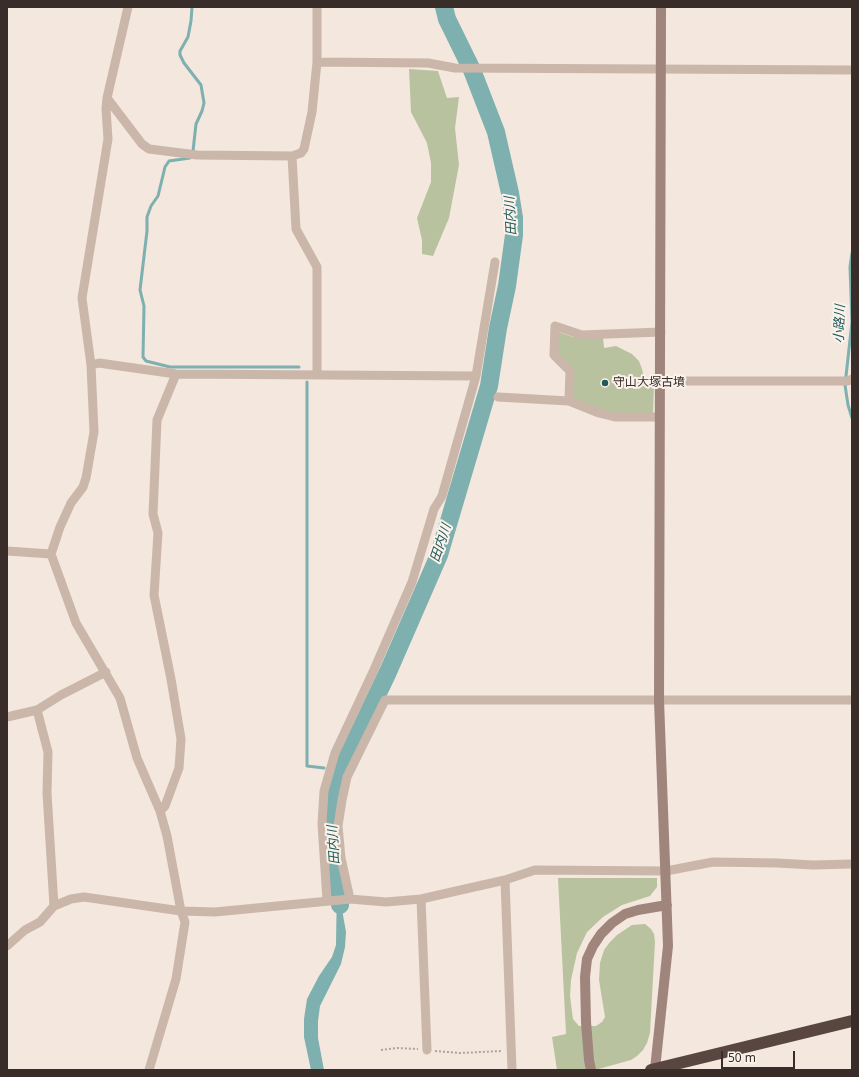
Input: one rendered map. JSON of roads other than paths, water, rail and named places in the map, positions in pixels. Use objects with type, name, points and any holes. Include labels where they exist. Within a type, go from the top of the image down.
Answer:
[{"type":"highway","points":[[654,1070],[852,1021]]},
{"type":"street","points":[[128,7],[107,98],[106,109],[108,139],[82,298],[91,365],[94,432],[83,487],[71,503],[60,527],[51,554],[76,623],[120,698],[137,758],[160,811],[167,836],[181,911],[185,922],[176,980],[149,1070]]},
{"type":"street","points":[[107,98],[142,144],[149,149],[197,155],[292,156],[301,153],[304,149],[312,112],[317,62],[317,7]]},
{"type":"street","points":[[654,1070],[668,946],[659,700],[661,7]]},
{"type":"street","points":[[317,62],[428,63],[455,68],[852,70]]},
{"type":"street","points":[[292,156],[296,229],[316,267],[317,375]]},
{"type":"street","points":[[329,900],[322,824],[324,791],[335,753],[373,672],[412,582],[434,509],[442,496],[476,376],[495,262]]},
{"type":"street","points":[[569,401],[570,371],[554,355],[555,326],[582,335],[660,332]]},
{"type":"street","points":[[91,365],[99,363],[176,374],[476,376]]},
{"type":"street","points":[[160,811],[165,806],[179,768],[181,739],[171,679],[154,595],[158,533],[153,514],[158,420],[176,374]]},
{"type":"street","points":[[661,380],[848,380]]},
{"type":"street","points":[[498,396],[569,401],[599,413],[615,417],[660,417]]},
{"type":"street","points":[[7,551],[51,554]]},
{"type":"street","points":[[7,717],[37,710],[61,695],[106,672]]},
{"type":"street","points":[[348,899],[341,858],[338,826],[342,800],[347,777],[385,700],[852,700]]},
{"type":"street","points":[[37,710],[48,752],[47,792],[54,906]]},
{"type":"street","points":[[7,946],[25,930],[40,922],[54,906],[70,899],[84,897],[181,911],[215,912],[329,900],[348,899],[386,902],[422,899],[504,880],[535,870],[666,871],[713,862],[813,865],[852,864]]},
{"type":"street","points":[[504,880],[512,1070]]},
{"type":"street","points":[[422,899],[427,1050]]},
{"type":"street","points":[[591,1070],[586,1022],[584,977],[587,959],[601,934],[624,914],[667,905]]},
{"type":"water","points":[[337,881],[346,932],[345,947],[341,964],[320,1006],[318,1038],[324,1070],[311,1070],[304,1037],[304,1019],[307,999],[319,976],[332,957],[336,945]]},
{"type":"waterway","points":[[192,7],[188,37],[180,51],[180,55],[184,63],[201,85],[204,103],[196,124],[193,151]]},
{"type":"waterway","name":"田内川","points":[[340,905],[331,827],[341,770],[388,672],[439,555],[489,386],[498,328],[507,286],[514,235],[514,218],[510,193],[496,132],[472,70],[447,19],[444,7]]},
{"type":"waterway","points":[[190,158],[169,161],[165,167],[158,196],[151,206],[147,217],[147,231],[140,290],[144,306],[143,357],[146,361],[170,367],[299,367]]},
{"type":"waterway","name":"小路川","points":[[852,253],[850,267],[852,322],[845,385],[848,405],[852,418]]},
{"type":"waterway","points":[[307,382],[307,766],[324,768]]},
{"type":"waterway","name":"田内川","points":[[335,769],[341,770]]},
{"type":"place","name":"守山大塚古墳","points":[[605,383]]}]
